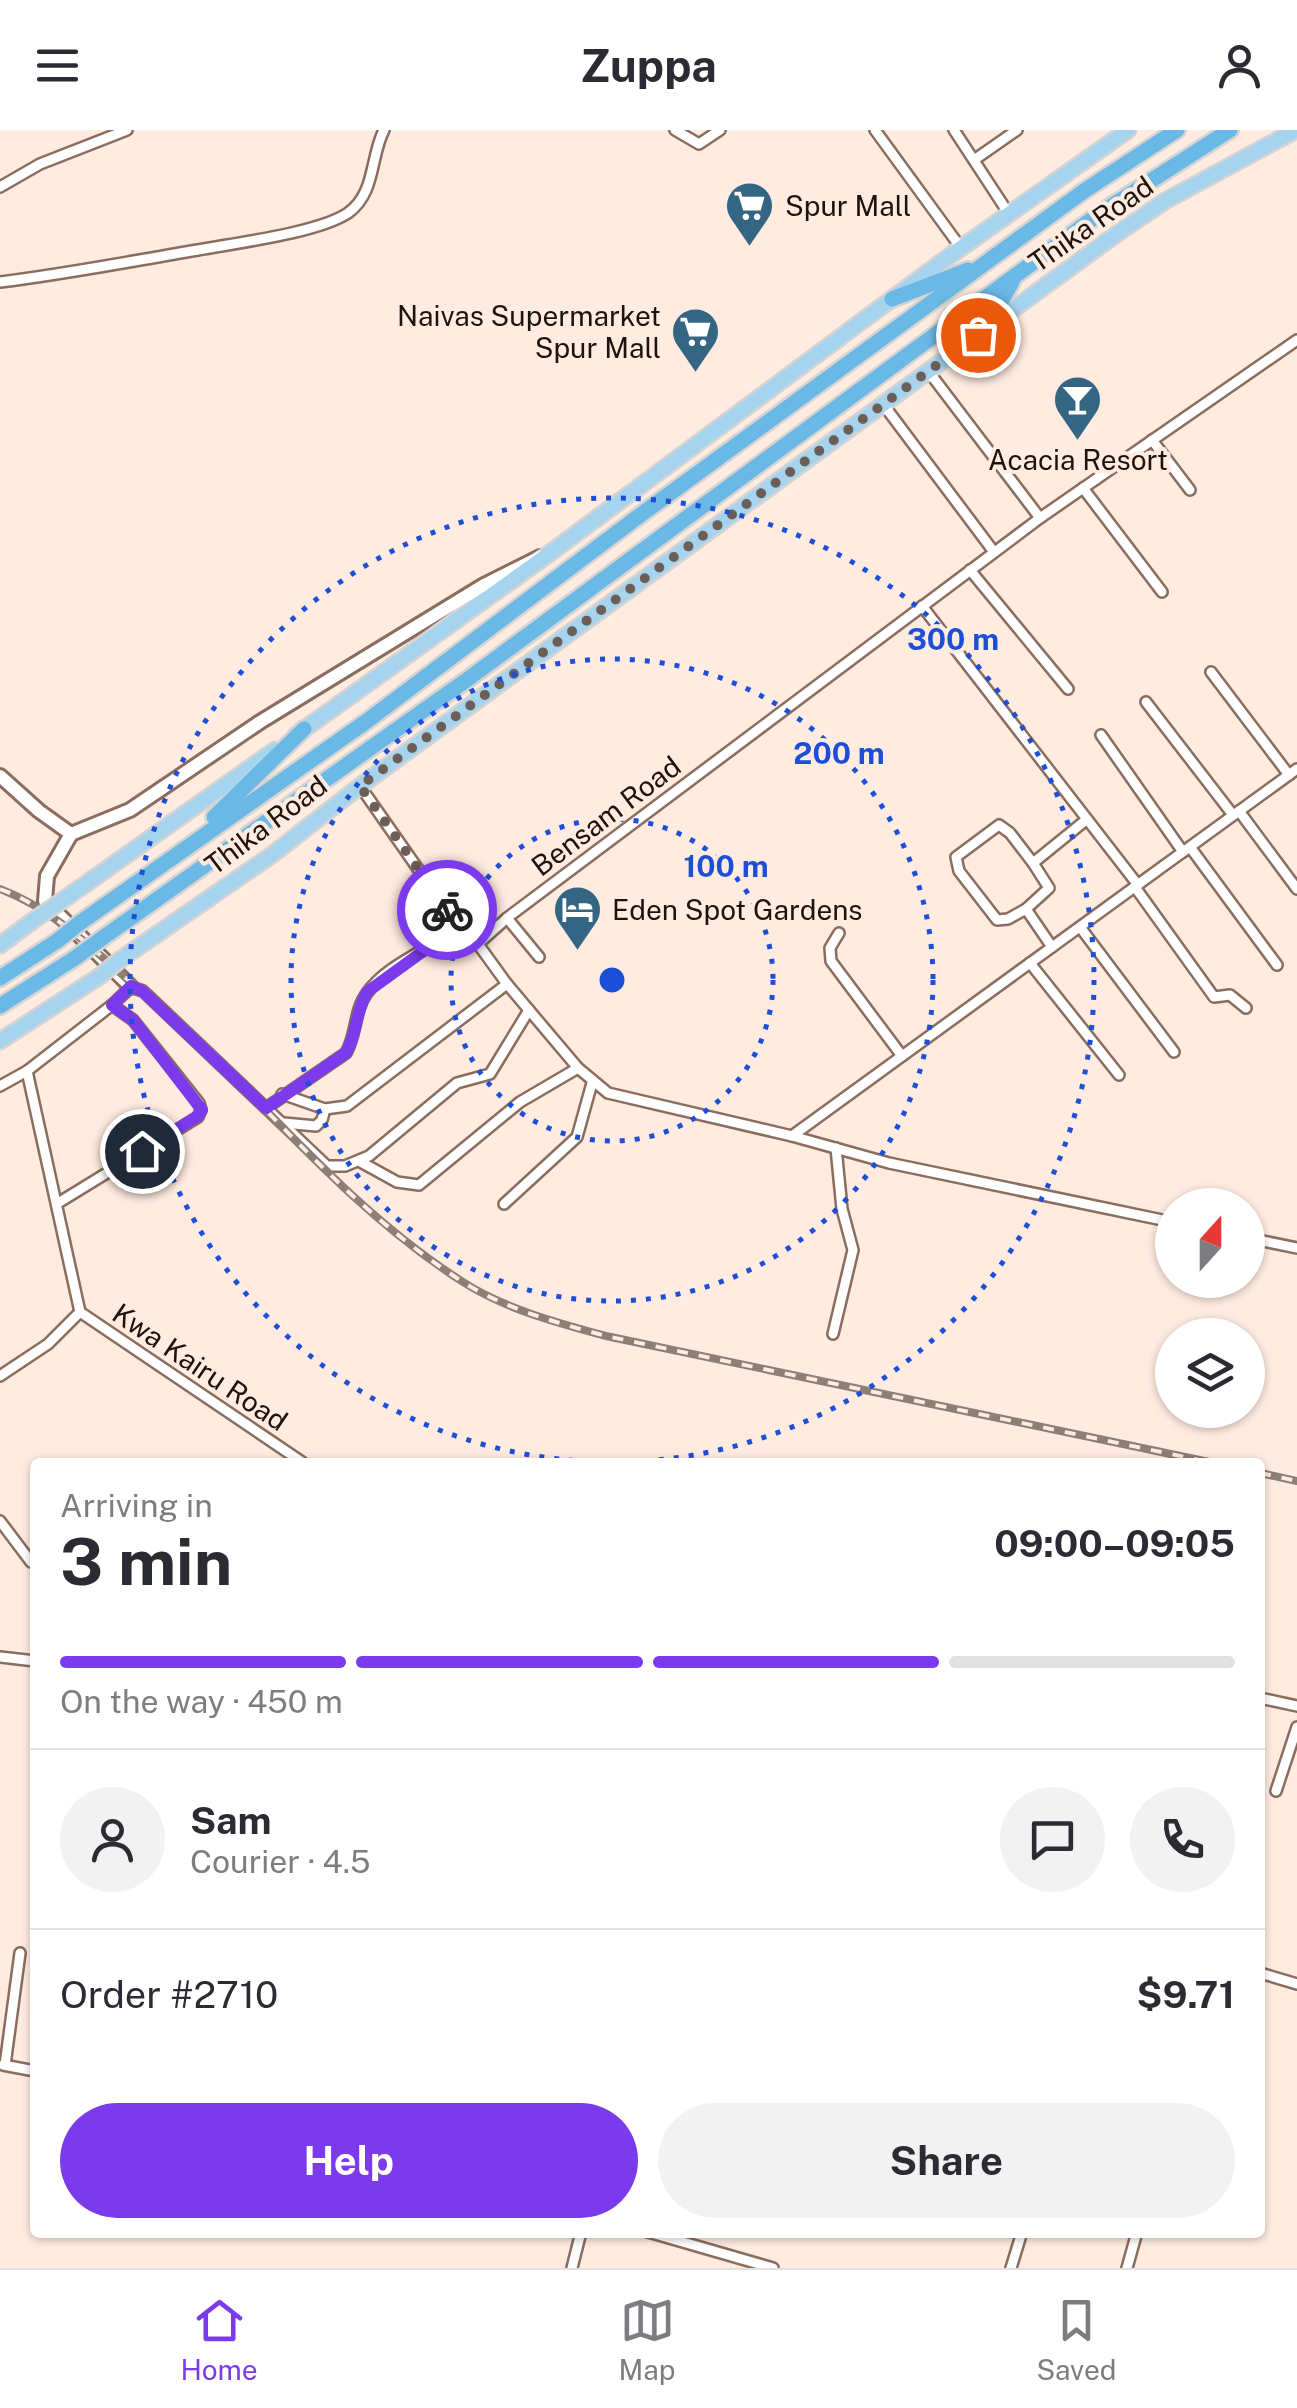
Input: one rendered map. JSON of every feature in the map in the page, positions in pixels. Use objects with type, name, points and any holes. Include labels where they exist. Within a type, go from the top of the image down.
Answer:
[{"type":"highway","name":"Thika Road","points":[[0,978],[367,721],[1084,190],[1176,130]]},
{"type":"highway","name":"Thika Road","points":[[0,1006],[75,958],[468,679],[1016,274],[1150,180],[1230,130]]},
{"type":"highway","points":[[892,299],[988,262]]},
{"type":"highway","points":[[986,330],[1016,274]]},
{"type":"highway","points":[[178,851],[304,729]]},
{"type":"main road","name":"Thika Road","points":[[0,945],[546,556],[961,248],[1128,130]]},
{"type":"main road","name":"Thika Road","points":[[0,1041],[273,854],[360,786],[1154,209],[1296,130]]},
{"type":"street","points":[[0,187],[40,164],[127,130]]},
{"type":"street","points":[[0,282],[260,239],[326,222],[348,212],[362,199],[384,130]]},
{"type":"street","points":[[675,130],[700,144],[720,130]]},
{"type":"street","points":[[875,130],[961,248]]},
{"type":"street","points":[[954,130],[1010,214]]},
{"type":"street","points":[[974,160],[1017,130]]},
{"type":"street","name":"Bensam Road","points":[[478,944],[507,918],[1040,518],[1297,340]]},
{"type":"street","points":[[929,372],[1040,518]]},
{"type":"street","points":[[883,404],[994,552]]},
{"type":"street","points":[[1152,440],[1190,490]]},
{"type":"street","points":[[1083,488],[1162,592]]},
{"type":"street","points":[[529,1010],[490,1074],[457,1082],[369,1156],[345,1166],[327,1166],[142,991],[131,986],[45,901],[47,876],[72,834],[130,810],[260,722],[461,599],[521,564],[546,556]]},
{"type":"street","points":[[970,570],[1068,688]]},
{"type":"street","points":[[922,606],[1136,886],[1214,997],[1230,995],[1246,1008]]},
{"type":"street","points":[[792,1136],[1293,772],[1211,672]]},
{"type":"street","points":[[1146,702],[1297,889]]},
{"type":"street","points":[[1101,736],[1276,966]]},
{"type":"street","points":[[0,776],[72,834]]},
{"type":"street","points":[[360,786],[458,926],[478,944],[578,1068],[608,1093],[889,1163],[1155,1218]]},
{"type":"street","points":[[1033,863],[1086,820]]},
{"type":"street","points":[[999,825],[1033,863],[1049,888],[1026,909],[997,920],[955,862],[956,856],[999,825]]},
{"type":"street","points":[[1026,909],[1052,946]]},
{"type":"street","points":[[507,918],[539,958]]},
{"type":"street","points":[[266,1108],[346,1053],[354,1040],[361,1003],[376,982],[458,926]]},
{"type":"street","points":[[1080,927],[1174,1052]]},
{"type":"street","points":[[839,933],[830,948],[830,962],[902,1056]]},
{"type":"street","points":[[1030,962],[1119,1076]]},
{"type":"street","points":[[282,1094],[325,1109],[347,1106],[507,984]]},
{"type":"street","points":[[0,1086],[27,1071],[131,986]]},
{"type":"street","points":[[58,1202],[202,1110],[133,1020],[112,1005]]},
{"type":"street","points":[[359,1161],[397,1182],[419,1185],[520,1102],[578,1068]]},
{"type":"street","name":"Kwa Kairu Road","points":[[27,1071],[80,1312],[296,1458]]},
{"type":"street","points":[[504,1204],[577,1137],[592,1082]]},
{"type":"street","points":[[281,1122],[316,1126],[325,1109]]},
{"type":"street","points":[[833,1334],[853,1250],[842,1210],[836,1148]]},
{"type":"street","points":[[1265,1241],[1297,1248]]},
{"type":"street","points":[[0,1376],[48,1344],[80,1312]]},
{"type":"street","points":[[0,1521],[30,1561]]},
{"type":"street","points":[[0,1657],[30,1661]]},
{"type":"street","points":[[1265,1699],[1297,1706]]},
{"type":"street","points":[[1276,1791],[1297,1727]]},
{"type":"street","points":[[20,1954],[3,2065],[30,2070]]},
{"type":"street","points":[[1265,1974],[1297,1984]]},
{"type":"street","points":[[572,2268],[580,2238]]},
{"type":"street","points":[[669,2238],[773,2268]]},
{"type":"street","points":[[1011,2268],[1020,2238]]},
{"type":"street","points":[[1126,2268],[1134,2238]]},
{"type":"railway","points":[[0,889],[38,907],[88,944],[196,1039],[296,1141],[392,1230],[463,1282],[496,1300],[606,1336],[1190,1458]]},
{"type":"railway","points":[[1265,1474],[1297,1481]]},
{"type":"way so far","points":[[447,910],[360,786],[978,335]]},
{"type":"place","name":"Spur Mall","points":[[750,248]]},
{"type":"place","name":"Naivas Supermarket Spur Mall","points":[[696,374]]},
{"type":"place","name":"Acacia Resort","points":[[1078,442]]},
{"type":"place","name":"Eden Spot Gardens","points":[[577,952]]},
{"type":"route","points":[[142,1151],[202,1110],[133,1020],[112,1005],[131,986],[142,991],[266,1108],[346,1053],[354,1040],[367,992],[458,926],[447,910]]}]
